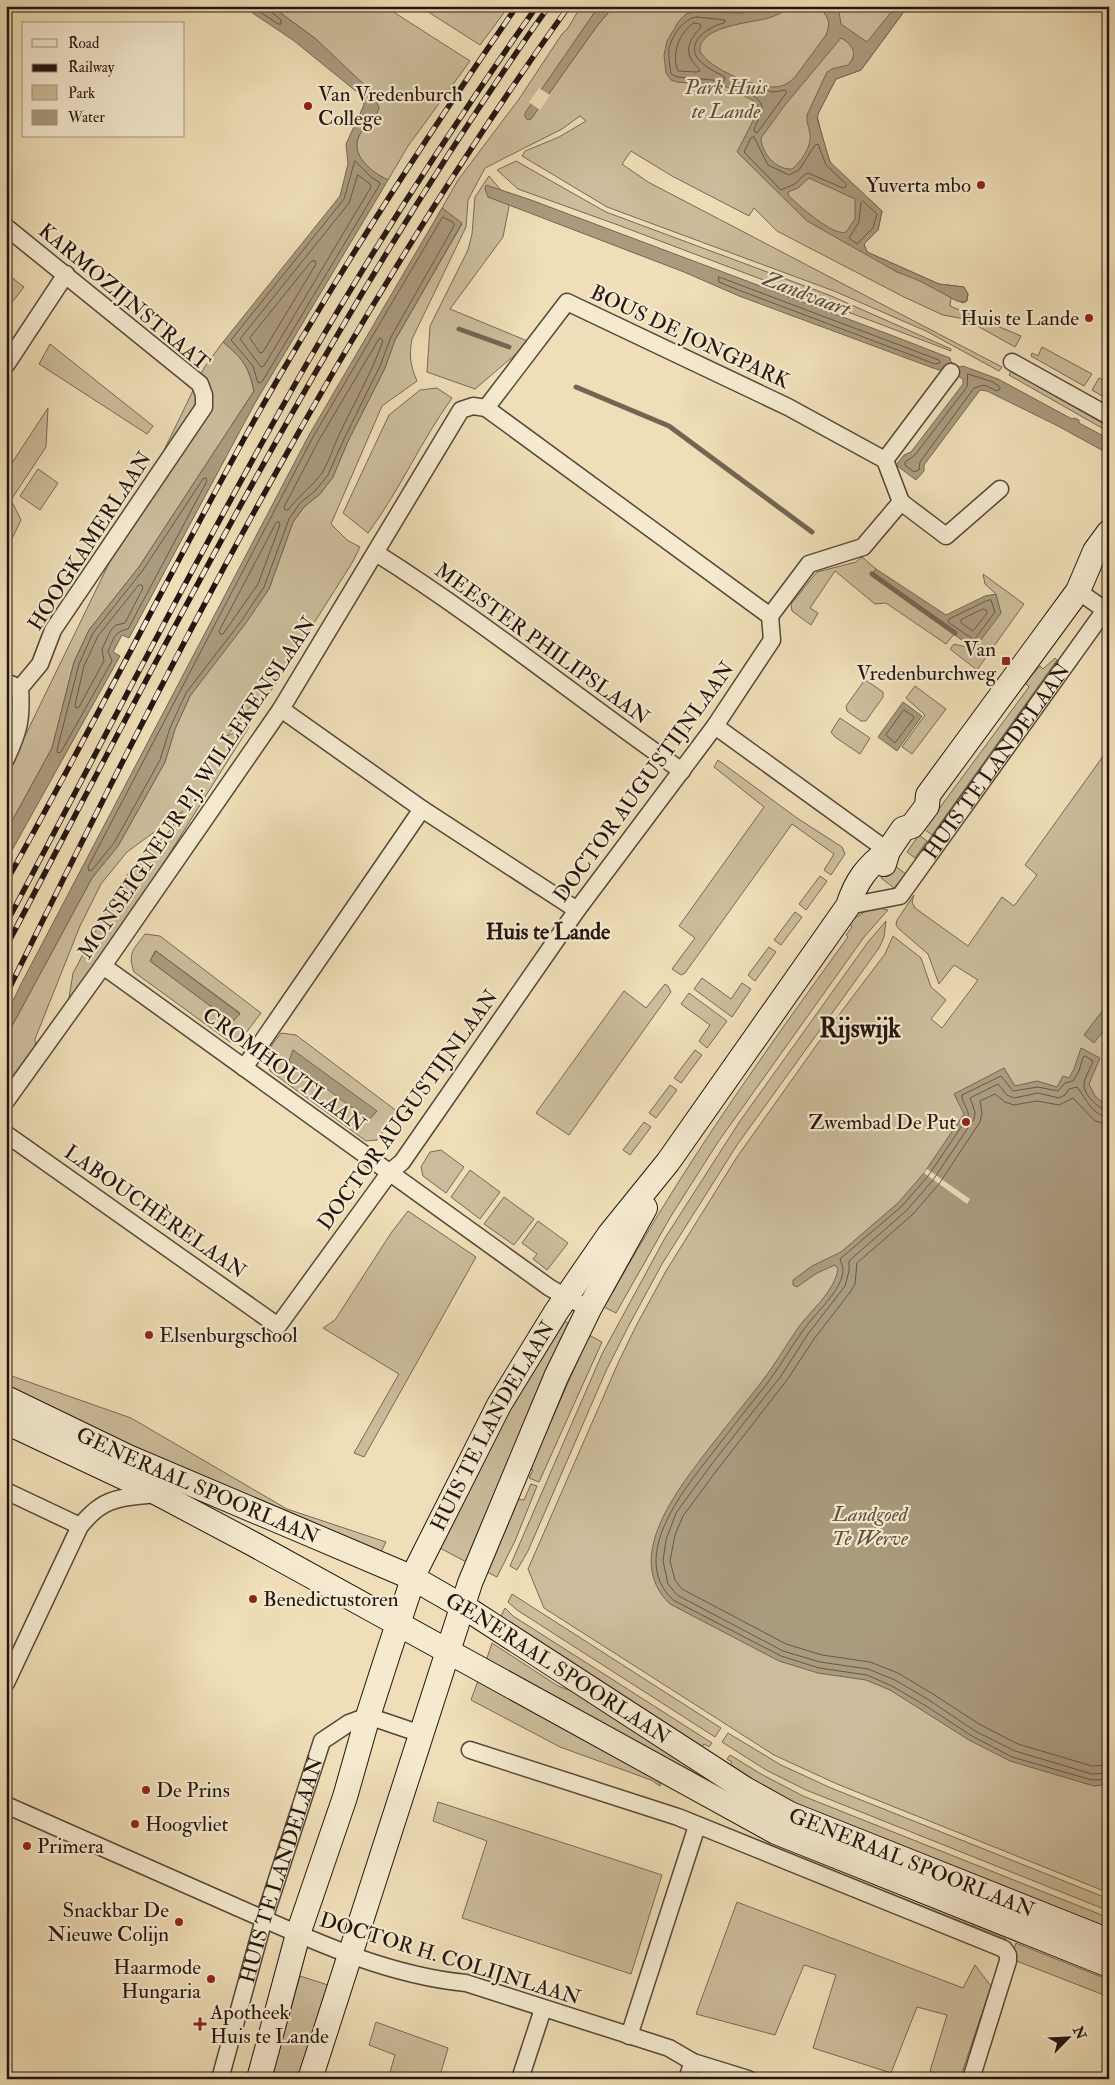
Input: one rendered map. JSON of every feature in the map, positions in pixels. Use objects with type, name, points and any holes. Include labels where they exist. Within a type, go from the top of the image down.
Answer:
[{"type":"street","name":"KARMOZIJNSTRAAT","points":[[6,227],[200,384],[204,394],[204,406]]},
{"type":"street","points":[[6,365],[66,274]]},
{"type":"street","name":"BOUS DE JONGPARK","points":[[486,408],[567,302],[788,407],[885,460]]},
{"type":"street","points":[[1012,362],[1109,416]]},
{"type":"street","points":[[951,372],[885,460],[901,502],[946,536],[1000,489]]},
{"type":"street","name":"HOOGKAMERLAAN","points":[[6,759],[15,741],[22,716],[13,685],[40,664],[53,630],[204,406]]},
{"type":"street","name":"MONSEIGNEUR P.J. WILLEKENSLAAN","points":[[6,1101],[103,966],[281,709],[461,410],[473,406],[486,408]]},
{"type":"street","points":[[486,408],[770,616],[809,564],[863,547],[901,502]]},
{"type":"street","name":"HUIS TE LANDELAAN","points":[[260,2079],[298,1934],[345,1797],[368,1716],[413,1578],[499,1405],[566,1297],[620,1220],[668,1162],[848,906],[854,888],[872,863],[888,851],[903,830],[903,820],[917,800],[928,795],[1078,590],[1095,551],[1109,532]]},
{"type":"street","name":"MEESTER PHILIPSLAAN","points":[[376,553],[438,592],[616,725],[682,771]]},
{"type":"street","name":"HUIS TE LANDELAAN","points":[[1078,590],[1109,563]]},
{"type":"street","name":"HUIS TE LANDELAAN","points":[[848,906],[900,896],[1105,610],[1078,590]]},
{"type":"street","name":"DOCTOR AUGUSTIJNLAAN","points":[[278,1326],[390,1172],[402,1162],[577,910],[715,726],[772,640],[770,616]]},
{"type":"street","points":[[281,709],[422,809],[577,910]]},
{"type":"street","points":[[715,726],[888,851]]},
{"type":"street","points":[[244,1068],[422,809]]},
{"type":"street","name":"CROMHOUTLAAN","points":[[103,966],[566,1297],[589,1309]]},
{"type":"street","name":"LABOUCHÈRELAAN","points":[[6,1134],[278,1326]]},
{"type":"street","name":"HUIS TE LANDELAAN","points":[[310,2079],[470,1583],[538,1417],[589,1309],[657,1187],[668,1162]]},
{"type":"street","name":"GENERAAL SPOORLAAN","points":[[6,1398],[128,1457],[413,1578],[462,1606],[725,1776],[790,1814],[1109,1941]]},
{"type":"street","name":"GENERAAL SPOORLAAN","points":[[6,1422],[159,1494],[776,1832],[1109,1965]]},
{"type":"street","points":[[6,1491],[80,1526]]},
{"type":"street","points":[[6,1683],[80,1526],[97,1508],[105,1503],[132,1496],[159,1494]]},
{"type":"street","points":[[368,1716],[420,1734]]},
{"type":"street","name":"HUIS TE LANDELAAN","points":[[220,2079],[264,1919],[322,1741],[349,1723],[368,1716]]},
{"type":"street","points":[[470,1750],[678,1817],[997,1946],[1007,1953],[1008,1961],[971,2079]]},
{"type":"street","name":"DOCTOR H. COLIJNLAAN","points":[[6,1805],[298,1934],[350,1954],[434,1980],[466,1983],[542,2009],[669,2048],[693,2062],[748,2079]]},
{"type":"street","points":[[628,2036],[697,1826]]},
{"type":"street","points":[[520,2079],[542,2009]]},
{"type":"street","points":[[687,2079],[693,2062]]},
{"type":"green space","points":[[271,6],[384,6],[470,61],[408,146],[388,180],[369,168],[359,156],[357,149],[357,142],[361,132],[372,123],[379,108],[316,39]]},
{"type":"green space","points":[[419,6],[509,6],[480,45]]},
{"type":"green space","name":"Park Huis te Lande","points":[[581,6],[599,6],[569,50],[536,111],[597,26],[614,6],[908,6],[861,70],[836,79],[817,115],[826,153],[832,165],[882,211],[878,230],[864,244],[867,252],[939,284],[964,287],[968,294],[967,301],[963,303],[951,298],[950,306],[1021,336],[1015,347],[965,319],[943,315],[904,297],[777,231],[754,208],[749,216],[672,176],[631,151],[622,164],[648,182],[1002,367],[999,371],[926,331],[834,291],[607,207],[522,156],[525,151],[559,137],[586,121],[580,116],[562,129],[485,168],[468,200],[466,227],[412,339],[411,360],[417,381],[382,406],[331,524],[347,540],[360,547],[352,563],[262,705],[250,707],[227,736],[249,727],[134,910],[68,1004],[73,973],[101,921],[113,893],[139,860],[167,834],[183,811],[127,852],[101,884],[80,926],[35,1039],[36,1051],[6,1087],[6,1037],[92,878],[118,846],[165,762],[175,729],[190,696],[269,589],[293,522],[304,507],[320,494],[333,477],[348,441],[385,368],[395,340],[462,224],[442,208],[458,180],[519,99]]},
{"type":"green space","points":[[516,161],[606,212],[829,295],[951,349],[951,351],[518,189],[497,170]]},
{"type":"green space","points":[[489,176],[510,201],[503,237],[450,309],[530,342],[475,389],[427,372],[430,326],[468,250],[472,234],[475,197]]},
{"type":"green space","points":[[6,273],[24,287],[6,310]]},
{"type":"green space","points":[[223,342],[244,363],[254,391],[139,567],[89,630],[74,662],[52,748],[6,832],[6,775],[204,368]]},
{"type":"green space","points":[[50,344],[153,426],[147,434],[39,364]]},
{"type":"green space","points":[[1042,347],[1092,374],[1084,386],[1031,356],[1032,353],[1038,356]]},
{"type":"green space","points":[[1011,371],[1109,427],[1109,432],[1009,375]]},
{"type":"green space","points":[[1099,378],[1109,383],[1109,400],[1092,390]]},
{"type":"green space","points":[[437,388],[452,398],[430,431],[380,517],[368,533],[343,513],[389,415],[420,390]]},
{"type":"green space","points":[[48,408],[46,447],[11,500],[21,520],[6,551],[6,472]]},
{"type":"green space","points":[[38,469],[58,483],[40,510],[20,496]]},
{"type":"green space","points":[[862,557],[876,569],[872,574],[955,633],[946,644],[886,603],[875,604],[835,571],[810,608],[818,613],[811,625],[792,611],[791,604],[817,572],[856,562]]},
{"type":"green space","points":[[983,574],[1024,604],[977,670],[950,649],[954,644],[974,649],[996,594],[985,584]]},
{"type":"green space","points":[[1055,658],[1057,660],[932,835],[924,829],[1029,687],[1026,681],[1040,666],[1043,669]]},
{"type":"green space","points":[[864,681],[867,681],[883,692],[883,697],[866,721],[861,721],[847,711],[846,706]]},
{"type":"green space","points":[[915,686],[946,709],[912,754],[902,747],[925,715],[906,698]]},
{"type":"green space","points":[[840,718],[870,738],[860,754],[835,737],[831,732]]},
{"type":"green space","name":"Landgoed Te Werve","points":[[1109,748],[1109,1893],[837,1784],[774,1755],[544,1608],[528,1569],[619,1361],[666,1271],[737,1157],[823,1036],[885,954],[893,936],[921,958],[931,987],[946,1000],[931,1019],[942,1028],[978,980],[954,965],[939,984],[928,954],[896,925],[897,920],[914,895],[912,902],[915,908],[968,946],[1002,897],[1014,906],[1037,875],[1025,865]]},
{"type":"green space","points":[[718,760],[797,818],[842,847],[845,854],[831,875],[824,870],[834,854],[792,824],[685,973],[681,975],[672,969],[695,938],[679,926],[764,807],[714,767]]},
{"type":"green space","points":[[919,835],[927,841],[915,858],[907,852]]},
{"type":"green space","points":[[891,863],[906,874],[894,888],[881,878]]},
{"type":"green space","points":[[820,876],[827,881],[806,910],[799,904]]},
{"type":"green space","points":[[879,908],[888,910],[864,937],[718,1142],[671,1216],[616,1313],[598,1304],[613,1292],[667,1200],[725,1111],[848,937],[846,935],[852,927],[849,922],[867,910]]},
{"type":"green space","points":[[795,912],[802,917],[781,945],[774,940]]},
{"type":"green space","points":[[886,921],[884,937],[879,948],[737,1145],[662,1264],[606,1371],[528,1551],[517,1570],[510,1566],[602,1354],[665,1238],[740,1121],[868,942]]},
{"type":"green space","points":[[145,934],[160,936],[261,1013],[240,1041],[230,1042],[134,972],[131,960],[133,951]],"holes":[[[156,951],[240,1013],[232,1022],[150,961]]]},
{"type":"green space","points":[[769,947],[776,952],[755,981],[748,975]]},
{"type":"green space","points":[[702,978],[731,999],[742,983],[751,989],[732,1017],[694,989]]},
{"type":"green space","points":[[665,984],[671,992],[569,1135],[536,1113],[624,991],[646,1008]]},
{"type":"green space","points":[[689,993],[727,1021],[707,1048],[699,1041],[710,1025],[681,1004]]},
{"type":"green space","points":[[281,1033],[296,1035],[398,1112],[377,1140],[366,1141],[270,1071],[268,1065],[269,1050]]},
{"type":"green space","points":[[695,1050],[702,1055],[681,1083],[674,1078]]},
{"type":"green space","points":[[670,1085],[677,1090],[656,1118],[649,1113]]},
{"type":"green space","points":[[644,1122],[651,1127],[630,1155],[623,1150]]},
{"type":"green space","points":[[441,1150],[464,1167],[446,1193],[423,1176],[421,1167],[430,1152]]},
{"type":"green space","points":[[470,1170],[500,1192],[480,1219],[451,1197]]},
{"type":"green space","points":[[504,1197],[534,1219],[514,1245],[484,1224]]},
{"type":"green space","points":[[408,1211],[476,1257],[364,1457],[354,1453],[399,1374],[323,1328],[335,1320],[391,1233]]},
{"type":"green space","points":[[538,1221],[568,1243],[547,1270],[533,1259],[537,1254],[522,1243]]},
{"type":"green space","points":[[561,1319],[574,1327],[468,1563],[440,1548],[481,1468],[485,1448]]},
{"type":"green space","points":[[589,1335],[602,1342],[539,1482],[529,1478],[533,1470],[530,1469]]},
{"type":"green space","points":[[6,1374],[131,1418],[287,1509],[386,1542],[380,1554],[221,1491],[6,1387]]},
{"type":"green space","points":[[531,1484],[537,1486],[515,1541],[497,1577],[487,1572],[516,1506],[514,1505],[515,1499],[524,1500]]},
{"type":"green space","points":[[512,1594],[721,1728],[715,1737],[517,1610],[508,1602]]},
{"type":"green space","points":[[505,1608],[513,1616],[712,1743],[709,1747],[704,1744],[700,1750],[499,1620]]},
{"type":"green space","points":[[492,1643],[558,1686],[577,1693],[801,1838],[484,1667]]},
{"type":"green space","points":[[479,1678],[628,1759],[661,1784],[660,1786],[651,1780],[560,1747],[471,1700]]},
{"type":"green space","points":[[728,1733],[781,1765],[831,1788],[1109,1899],[1109,1911],[806,1790],[766,1770],[722,1742]]},
{"type":"green space","points":[[730,1755],[803,1796],[1109,1918],[1109,1936],[806,1816],[728,1768],[732,1762],[727,1759]]},
{"type":"green space","points":[[438,1802],[662,1875],[631,1974],[462,1918],[487,1841],[433,1821]]},
{"type":"green space","points":[[760,1842],[1006,1939],[1005,1943]]},
{"type":"green space","points":[[737,1902],[963,1988],[975,1965],[991,1986],[960,2079],[948,2079],[930,2071],[947,2015],[917,2007],[891,2073],[813,2048],[836,1975],[804,1965],[775,2035],[696,2014]]},
{"type":"green space","points":[[1016,1943],[1109,1980],[1109,1997],[1014,1960],[1013,1952]]},
{"type":"green space","points":[[300,1976],[328,1985],[298,2079],[271,2079]]},
{"type":"green space","points":[[376,2022],[448,2048],[439,2079],[388,2079],[395,2055],[369,2045]]},
{"type":"water","points":[[242,6],[271,6],[316,39],[373,93],[379,108],[372,123],[361,132],[357,142],[357,149],[369,168],[388,180],[255,403],[129,638],[122,635],[113,652],[120,656],[6,861],[6,832],[52,748],[74,662],[89,630],[139,567],[254,391],[244,363],[223,342],[340,196],[348,164],[346,144],[364,105],[362,96],[293,40]]},
{"type":"water","points":[[599,6],[614,6],[597,26],[531,119],[528,120],[525,117],[525,113]]},
{"type":"water","points":[[754,6],[794,6],[769,18],[716,31],[707,36],[702,43],[700,51],[705,58],[723,71],[745,81],[775,87],[786,84],[795,77],[826,35],[829,26],[828,19],[817,6],[838,6],[841,24],[867,42],[896,6],[908,6],[861,70],[836,79],[817,118],[830,162],[882,211],[878,230],[864,244],[867,252],[939,284],[964,287],[968,294],[966,302],[957,301],[920,281],[897,272],[807,221],[737,152],[758,111],[757,104],[754,101],[727,87],[671,80],[666,73],[664,55],[667,41],[679,21],[686,14],[693,12],[743,13],[751,10]],"holes":[[[841,38],[851,46],[854,53],[853,57],[848,65],[827,72],[807,115],[810,134],[808,149],[792,169],[781,167],[775,164],[767,155],[761,138],[785,105]],[[809,178],[855,199],[855,219],[846,232],[833,230],[825,225],[789,196],[788,192],[798,188]]]},
{"type":"water","points":[[486,185],[531,200],[950,358],[951,362],[960,367],[963,366],[998,379],[1072,419],[1079,420],[1079,423],[1109,439],[1109,454],[1058,426],[987,391],[980,390],[924,465],[924,471],[916,480],[896,465],[904,455],[911,452],[963,384],[963,379],[739,296],[684,272],[488,197],[485,189]]},
{"type":"water","points":[[442,208],[462,223],[395,340],[385,368],[348,441],[333,477],[320,494],[304,507],[293,522],[269,589],[246,623],[190,696],[175,729],[165,762],[118,846],[92,878],[6,1037],[6,1015],[21,984],[309,435]]},
{"type":"water","points":[[876,569],[946,615],[985,596],[996,594],[1001,613],[974,649],[872,574]]},
{"type":"water","points":[[903,702],[922,716],[897,751],[878,737]]},
{"type":"water","points":[[156,951],[240,1014],[232,1022],[150,961]]},
{"type":"water","points":[[1109,1002],[1109,1024],[1094,1043],[1084,1035]]},
{"type":"water","name":"Landgoed Te Werve","points":[[1081,1048],[1100,1058],[1089,1084],[1095,1096],[1109,1108],[1109,1784],[1094,1786],[1010,1761],[969,1740],[890,1690],[866,1680],[818,1673],[779,1661],[670,1604],[656,1585],[651,1565],[653,1544],[660,1523],[671,1502],[698,1463],[765,1377],[798,1328],[827,1293],[836,1277],[838,1269],[835,1265],[817,1273],[797,1287],[793,1285],[793,1280],[812,1266],[841,1252],[898,1203],[924,1173],[964,1114],[954,1094],[1004,1068],[1015,1086],[1037,1081],[1057,1087],[1063,1076],[1069,1078]]},
{"type":"water","points":[[293,1050],[377,1111],[369,1120],[289,1061]]},
{"type":"pier","points":[[539,88],[550,95],[540,110],[529,102]]},
{"type":"pier","points":[[927,1169],[970,1199],[967,1204],[924,1173]]},
{"type":"waterway","points":[[459,329],[509,347]]},
{"type":"waterway","points":[[576,387],[669,426],[812,532]]},
{"type":"waterway","points":[[872,574],[955,633]]},
{"type":"railway","points":[[6,882],[223,477],[285,366],[381,210],[517,6]]},
{"type":"railway","points":[[6,924],[191,573],[306,365],[417,183],[537,6]]},
{"type":"railway","points":[[6,947],[196,586],[329,349],[399,233],[472,118],[549,6]]},
{"type":"railway","points":[[6,995],[133,740],[199,614],[337,365],[411,243],[488,123],[569,6]]},
{"type":"place","name":"Van Vredenburch College","points":[[308,106]]},
{"type":"place","name":"Yuverta mbo","points":[[981,185]]},
{"type":"place","name":"Huis te Lande","points":[[1089,318]]},
{"type":"place","name":"Van Vredenburchweg","points":[[1006,661]]},
{"type":"place","name":"Zwembad De Put","points":[[966,1122]]},
{"type":"place","name":"Elsenburgschool","points":[[149,1335]]},
{"type":"place","name":"Benedictustoren","points":[[253,1599]]},
{"type":"place","name":"De Prins","points":[[146,1790]]},
{"type":"place","name":"Hoogvliet","points":[[135,1824]]},
{"type":"place","name":"Primera","points":[[27,1846]]},
{"type":"place","name":"Snackbar De Nieuwe Colijn","points":[[179,1922]]},
{"type":"place","name":"Haarmode Hungaria","points":[[211,1979]]},
{"type":"place","name":"Apotheek Huis te Lande","points":[[200,2024]]},
{"type":"district","name":"Huis te Lande","points":[[548,932]]},
{"type":"district","name":"Rijswijk","points":[[860,1029]]},
{"type":"water label","name":"Zandvaart","points":[[807,294]]}]
